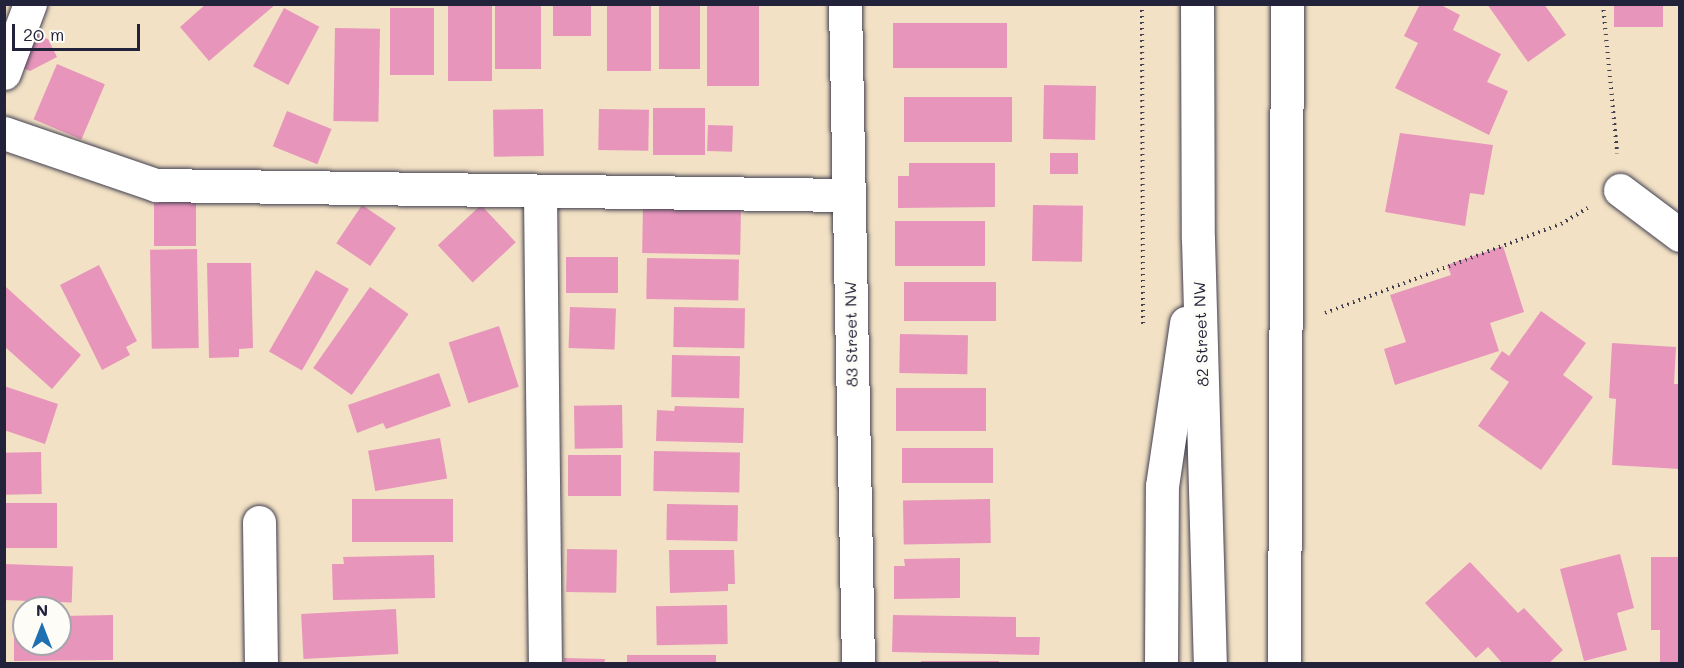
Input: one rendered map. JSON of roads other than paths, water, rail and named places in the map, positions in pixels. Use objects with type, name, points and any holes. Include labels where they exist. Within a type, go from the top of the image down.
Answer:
[{"type":"main road","points":[[4,73],[30,4]]},
{"type":"main road","name":"83 Street NW","points":[[845,4],[858,663]]},
{"type":"main road","name":"82 Street NW","points":[[1197,4],[1198,238],[1210,663]]},
{"type":"main road","points":[[1284,663],[1287,4]]},
{"type":"main road","points":[[4,133],[156,185],[540,193],[849,195]]},
{"type":"main road","points":[[1620,190],[1680,235]]},
{"type":"main road","points":[[540,193],[545,663]]},
{"type":"main road","points":[[1161,663],[1162,486],[1198,238]]},
{"type":"main road","points":[[259,522],[261,663]]}]
